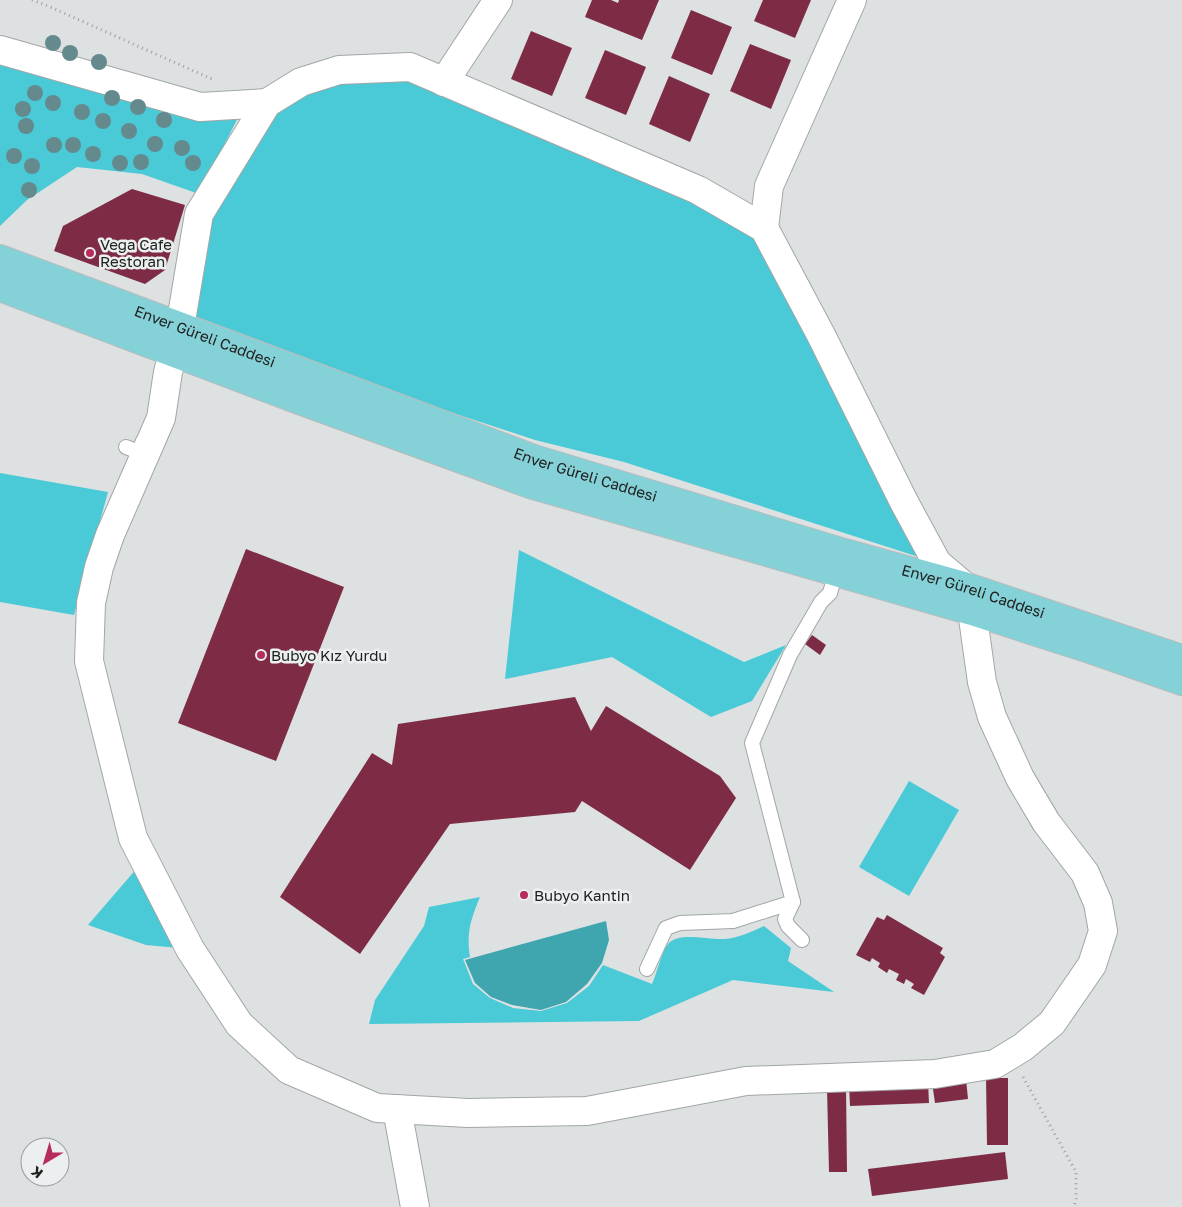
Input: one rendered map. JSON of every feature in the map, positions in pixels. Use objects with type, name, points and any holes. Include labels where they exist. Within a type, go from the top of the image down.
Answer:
[{"type":"main road","name":"Enver Güreli Caddesi","points":[[0,259],[174,350]]},
{"type":"main road","name":"Enver Güreli Caddesi","points":[[0,287],[174,350],[534,459],[838,562],[1182,659]]},
{"type":"main road","name":"Enver Güreli Caddesi","points":[[968,599],[1093,650],[1182,681]]},
{"type":"street","points":[[444,82],[498,0]]},
{"type":"street","points":[[764,228],[769,186],[852,0]]},
{"type":"street","points":[[0,50],[200,107],[267,103]]},
{"type":"street","points":[[410,67],[444,82],[698,190],[764,228],[821,335],[936,563],[968,599],[982,682],[992,717],[1020,778],[1046,822],[1085,873],[1098,903],[1103,931],[1092,965],[1052,1023],[995,1064],[935,1074],[746,1081],[587,1111],[468,1113],[377,1108],[289,1070],[239,1024],[190,949],[133,838],[89,661],[91,603],[99,567],[110,535],[161,418],[199,214],[267,103],[301,82],[339,70],[410,67]]},
{"type":"street","points":[[398,1109],[415,1207]]},
{"type":"lane","points":[[126,447],[139,452],[174,350]]},
{"type":"lane","points":[[802,940],[788,926],[785,919],[793,902],[752,744],[790,655],[821,602],[830,593],[838,562]]},
{"type":"lane","points":[[647,969],[666,928],[680,923],[734,921],[793,902]]},
{"type":"path","points":[[32,0],[214,80]]},
{"type":"path","points":[[1010,1055],[1076,1172],[1076,1199],[1074,1207]]},
{"type":"shaded area","points":[[0,55],[244,106],[199,194],[142,174],[77,167],[27,200],[0,226]]},
{"type":"shaded area","points":[[410,67],[764,228],[925,559],[624,462],[535,440],[383,390],[183,312],[199,214],[267,103],[301,82]]},
{"type":"shaded area","points":[[0,473],[108,492],[74,615],[0,602]]},
{"type":"shaded area","points":[[519,550],[744,662],[786,645],[752,701],[711,717],[612,657],[505,679]]},
{"type":"shaded area","points":[[909,781],[959,810],[909,896],[859,867]]},
{"type":"shaded area","points":[[144,860],[190,949],[146,945],[88,925]]},
{"type":"shaded area","points":[[480,897],[470,926],[470,957],[463,959],[473,984],[490,998],[513,1008],[541,1011],[567,1003],[589,986],[603,965],[652,984],[663,952],[673,940],[686,937],[729,938],[764,926],[791,948],[788,961],[834,992],[733,980],[639,1021],[369,1024],[375,1000],[424,926],[429,907]]},
{"type":"shaded area","points":[[606,921],[609,940],[602,963],[587,984],[566,1002],[541,1010],[512,1005],[491,997],[475,983],[465,960]]},
{"type":"building","points":[[592,0],[611,0],[618,3],[619,0],[659,0],[642,40],[585,17]]},
{"type":"building","points":[[763,0],[811,0],[795,38],[754,21]]},
{"type":"building","points":[[691,10],[732,27],[712,75],[671,58]]},
{"type":"building","points":[[531,31],[572,48],[552,96],[511,79]]},
{"type":"building","points":[[750,44],[791,60],[771,109],[730,91]]},
{"type":"building","points":[[605,50],[646,67],[626,115],[585,98]]},
{"type":"building","points":[[669,76],[710,94],[690,142],[649,124]]},
{"type":"building","points":[[132,189],[185,205],[165,270],[145,284],[54,251],[63,226]]},
{"type":"building","name":"Bubyo Kız Yurdu","points":[[246,549],[344,587],[276,761],[178,723]]},
{"type":"building","points":[[812,635],[826,645],[820,655],[805,644]]},
{"type":"building","points":[[575,697],[591,731],[606,706],[720,776],[736,798],[690,870],[582,801],[575,812],[450,824],[360,954],[280,897],[372,753],[392,765],[398,724]]},
{"type":"building","points":[[887,915],[943,948],[940,953],[945,957],[924,995],[911,988],[914,984],[906,979],[904,984],[896,980],[899,974],[889,969],[887,973],[878,967],[880,963],[872,958],[870,962],[856,955],[877,917],[884,920]]},
{"type":"building","points":[[986,1078],[1008,1078],[1008,1145],[987,1145]]},
{"type":"building","points":[[966,1079],[968,1099],[935,1103],[932,1082]]},
{"type":"building","points":[[928,1082],[929,1103],[850,1106],[849,1085]]},
{"type":"building","points":[[846,1087],[847,1172],[829,1172],[827,1088]]},
{"type":"building","points":[[1005,1152],[1008,1179],[872,1196],[868,1169]]},
{"type":"place","name":"Vega Cafe Restoran","points":[[90,253]]},
{"type":"place","name":"Bubyo Kız Yurdu","points":[[261,655]]},
{"type":"place","name":"Bubyo Kantin","points":[[524,895]]}]
